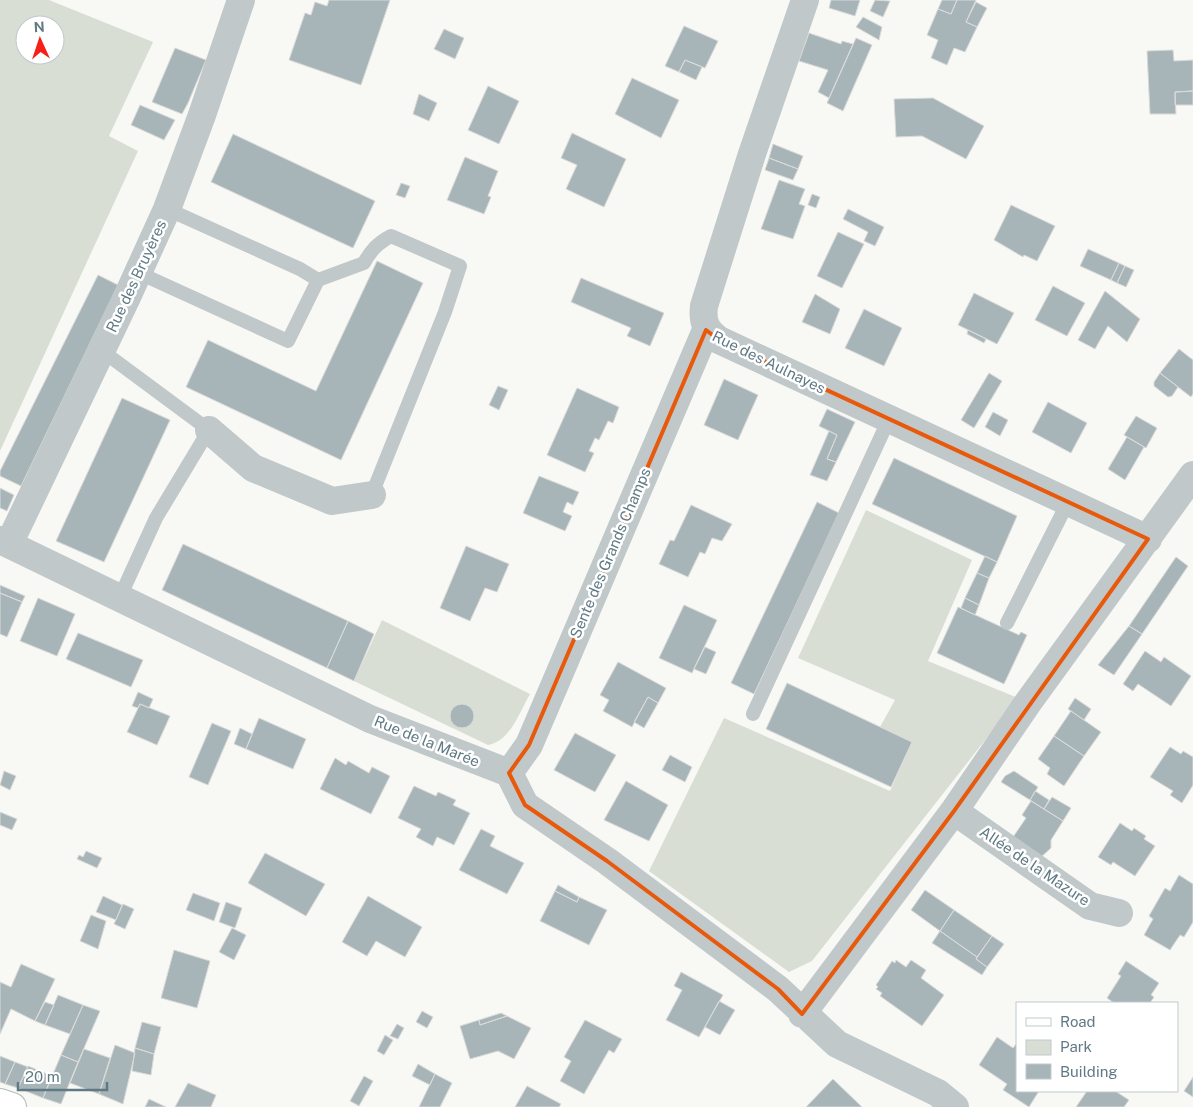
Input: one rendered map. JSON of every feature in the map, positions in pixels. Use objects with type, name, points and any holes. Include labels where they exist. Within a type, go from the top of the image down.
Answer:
[{"type":"street","name":"Rue des Bruyères","points":[[5,542],[139,273],[167,209],[202,115],[241,0]]},
{"type":"street","name":"Rue des Aulnayes","points":[[805,0],[752,154],[704,306],[703,318],[706,330],[719,340],[1148,539]]},
{"type":"street","name":"Sente des Grands Champs","points":[[509,773],[529,745],[706,330]]},
{"type":"street","points":[[209,430],[253,468],[332,501],[369,501]]},
{"type":"street","points":[[802,1014],[954,811],[1027,704],[1193,475]]},
{"type":"street","name":"Rue de la Marée","points":[[5,542],[370,719],[509,773]]},
{"type":"street","points":[[509,773],[525,805],[607,861],[770,984],[837,1044],[938,1093],[954,1107]]},
{"type":"street","name":"Allée de la Mazure","points":[[954,811],[1090,906],[1119,913]]},
{"type":"street","points":[[0,1103],[12,1107]]},
{"type":"lane","points":[[167,209],[300,269],[318,280]]},
{"type":"lane","points":[[139,273],[288,341],[318,280],[364,263],[371,250],[380,242],[392,236],[460,266],[445,312],[369,501]]},
{"type":"lane","points":[[101,350],[209,430],[156,518],[120,597]]},
{"type":"lane","points":[[753,714],[889,419]]},
{"type":"lane","points":[[1007,623],[1068,502]]},
{"type":"highlighted area","points":[[706,330],[719,340],[1148,539],[954,811],[802,1014],[778,989],[607,861],[525,805],[509,773],[529,745]]},
{"type":"green space","points":[[0,0],[49,0],[153,42],[109,136],[138,151],[0,451]]},
{"type":"green space","points":[[866,510],[972,560],[928,661],[1018,698],[812,961],[789,972],[649,871],[724,718],[890,791],[912,742],[880,727],[895,700],[798,658]]},
{"type":"green space","points":[[382,620],[530,694],[514,725],[496,743],[488,745],[354,681]]},
{"type":"building","points":[[329,0],[390,0],[361,85],[289,60],[305,13],[311,15],[315,2],[327,6]]},
{"type":"building","points":[[831,0],[860,0],[855,16],[829,8]]},
{"type":"building","points":[[875,0],[890,1],[883,17],[870,11]]},
{"type":"building","points":[[942,0],[957,0],[951,14],[938,9]]},
{"type":"building","points":[[957,0],[976,0],[966,22],[977,27],[965,52],[954,48],[947,65],[931,58],[938,40],[927,35],[938,9],[951,14]]},
{"type":"building","points":[[976,2],[987,8],[977,27],[966,22]]},
{"type":"building","points":[[863,17],[882,27],[879,40],[856,27]]},
{"type":"building","points":[[684,26],[718,41],[705,68],[685,60],[679,72],[665,66]]},
{"type":"building","points":[[444,29],[464,38],[455,59],[434,49]]},
{"type":"building","points":[[809,33],[841,44],[842,41],[853,44],[829,98],[818,92],[828,70],[799,61]]},
{"type":"building","points":[[856,38],[872,45],[843,111],[827,103]]},
{"type":"building","points":[[175,48],[206,60],[182,114],[152,102]]},
{"type":"building","points":[[1173,50],[1174,61],[1193,60],[1193,91],[1175,92],[1176,114],[1150,114],[1147,51]]},
{"type":"building","points":[[685,60],[702,67],[696,80],[679,72]]},
{"type":"building","points":[[632,78],[679,100],[661,138],[615,114]]},
{"type":"building","points":[[488,86],[519,101],[499,144],[468,130]]},
{"type":"building","points":[[1193,91],[1193,105],[1175,105],[1175,92]]},
{"type":"building","points":[[419,94],[437,103],[429,121],[413,114]]},
{"type":"building","points":[[933,98],[984,126],[966,159],[922,136],[896,137],[894,99]]},
{"type":"building","points":[[140,105],[175,120],[164,140],[131,125]]},
{"type":"building","points":[[572,133],[626,159],[604,207],[566,189],[577,165],[561,158]]},
{"type":"building","points":[[233,134],[375,201],[353,248],[211,182]]},
{"type":"building","points":[[773,144],[803,156],[798,169],[769,158]]},
{"type":"building","points":[[465,157],[498,171],[488,196],[491,197],[484,214],[447,200]]},
{"type":"building","points":[[769,158],[798,169],[793,180],[765,170]]},
{"type":"building","points":[[779,180],[805,189],[799,204],[805,206],[793,239],[761,229]]},
{"type":"building","points":[[401,183],[410,186],[405,198],[396,195]]},
{"type":"building","points":[[812,194],[820,197],[816,208],[808,205]]},
{"type":"building","points":[[1011,205],[1055,226],[1037,261],[1024,255],[1023,257],[994,240]]},
{"type":"building","points":[[848,209],[884,227],[875,246],[864,241],[868,232],[843,219]]},
{"type":"building","points":[[838,232],[864,244],[842,288],[817,276]]},
{"type":"building","points":[[1088,249],[1119,263],[1111,280],[1080,266]]},
{"type":"building","points":[[377,261],[423,283],[341,460],[186,387],[208,340],[316,391]]},
{"type":"building","points":[[1119,263],[1125,266],[1117,283],[1111,280]]},
{"type":"building","points":[[1125,266],[1134,270],[1126,287],[1117,283]]},
{"type":"building","points":[[98,275],[118,285],[21,486],[0,476],[0,471]]},
{"type":"building","points":[[581,278],[664,313],[650,346],[627,336],[631,328],[571,302]]},
{"type":"building","points":[[1053,286],[1085,303],[1067,336],[1035,320]]},
{"type":"building","points":[[1105,291],[1140,319],[1127,342],[1108,326],[1095,349],[1078,340]]},
{"type":"building","points":[[974,293],[1014,313],[997,344],[958,325]]},
{"type":"building","points":[[815,294],[840,309],[830,334],[802,322]]},
{"type":"building","points":[[864,309],[902,328],[884,366],[845,348]]},
{"type":"building","points":[[968,330],[986,339],[984,343],[967,334]]},
{"type":"building","points":[[1179,349],[1193,360],[1193,394],[1191,397],[1160,373]]},
{"type":"building","points":[[989,373],[1002,381],[974,428],[961,420]]},
{"type":"building","points":[[1160,373],[1178,387],[1172,396],[1168,397],[1154,386],[1154,382]]},
{"type":"building","points":[[724,379],[758,395],[738,440],[704,425]]},
{"type":"building","points":[[498,386],[508,390],[499,410],[489,405]]},
{"type":"building","points":[[577,388],[619,407],[613,423],[608,421],[599,440],[595,438],[589,451],[594,453],[585,472],[547,455]]},
{"type":"building","points":[[122,398],[170,420],[104,562],[56,541]]},
{"type":"building","points":[[1048,402],[1087,423],[1071,453],[1032,432]]},
{"type":"building","points":[[827,409],[855,422],[836,462],[827,459],[837,435],[819,426]]},
{"type":"building","points":[[993,412],[1008,420],[1000,436],[985,427]]},
{"type":"building","points":[[1136,416],[1157,428],[1146,448],[1124,435]]},
{"type":"building","points":[[829,431],[837,435],[827,459],[836,462],[827,481],[810,475]]},
{"type":"building","points":[[1127,437],[1144,447],[1125,480],[1108,469]]},
{"type":"building","points":[[894,458],[1017,516],[997,562],[872,504]]},
{"type":"building","points":[[539,476],[579,492],[573,505],[567,502],[563,512],[572,516],[565,531],[523,513]]},
{"type":"building","points":[[0,488],[14,495],[7,511],[0,508]]},
{"type":"building","points":[[817,502],[839,513],[754,694],[731,683]]},
{"type":"building","points":[[691,505],[732,524],[722,541],[712,538],[705,554],[700,552],[688,577],[659,564],[670,540],[674,541]]},
{"type":"building","points":[[183,544],[348,621],[327,668],[162,590]]},
{"type":"building","points":[[466,546],[509,564],[497,592],[485,588],[470,621],[440,608]]},
{"type":"building","points":[[985,556],[997,562],[989,578],[977,573]]},
{"type":"building","points":[[1176,557],[1188,566],[1142,634],[1129,626]]},
{"type":"building","points":[[977,573],[989,578],[979,605],[965,598]]},
{"type":"building","points":[[0,585],[25,596],[22,602],[0,593]]},
{"type":"building","points":[[0,593],[22,602],[7,637],[0,634]]},
{"type":"building","points":[[38,598],[75,614],[57,656],[20,641]]},
{"type":"building","points":[[965,598],[979,605],[975,615],[961,608]]},
{"type":"building","points":[[684,605],[717,620],[692,673],[659,658]]},
{"type":"building","points":[[958,607],[1019,635],[1021,632],[1027,635],[1004,684],[937,653]]},
{"type":"building","points":[[348,621],[374,634],[354,681],[327,668]]},
{"type":"building","points":[[1129,626],[1142,634],[1114,675],[1098,665]]},
{"type":"building","points":[[78,633],[143,660],[131,687],[66,659]]},
{"type":"building","points":[[705,647],[716,652],[706,674],[694,669]]},
{"type":"building","points":[[1145,651],[1161,662],[1164,657],[1191,676],[1171,706],[1138,684],[1133,691],[1123,684]]},
{"type":"building","points":[[618,662],[666,688],[658,703],[648,697],[632,727],[603,711],[609,700],[600,695]]},
{"type":"building","points":[[787,683],[912,742],[891,787],[766,729]]},
{"type":"building","points":[[138,692],[153,699],[149,708],[140,704],[138,708],[132,706]]},
{"type":"building","points":[[648,697],[658,703],[644,728],[634,722]]},
{"type":"building","points":[[1075,698],[1091,709],[1084,720],[1068,709]]},
{"type":"building","points":[[140,704],[170,716],[157,745],[127,732]]},
{"type":"building","points":[[462,704],[467,705],[473,711],[473,721],[467,727],[462,728],[457,727],[451,721],[450,716],[451,711],[457,705]]},
{"type":"building","points":[[1071,711],[1101,732],[1084,756],[1054,736]]},
{"type":"building","points":[[259,718],[306,739],[293,769],[246,749]]},
{"type":"building","points":[[212,723],[231,731],[208,785],[189,777]]},
{"type":"building","points":[[240,728],[252,734],[246,749],[234,744]]},
{"type":"building","points":[[575,733],[616,755],[595,792],[554,770]]},
{"type":"building","points":[[1054,736],[1084,756],[1064,786],[1047,774],[1050,768],[1038,759]]},
{"type":"building","points":[[1170,747],[1181,754],[1183,751],[1193,757],[1193,785],[1182,803],[1170,795],[1173,791],[1150,777]]},
{"type":"building","points":[[670,755],[692,767],[685,782],[662,770]]},
{"type":"building","points":[[335,758],[346,765],[348,761],[369,773],[372,767],[390,776],[371,814],[320,789]]},
{"type":"building","points":[[4,771],[16,776],[10,790],[0,785]]},
{"type":"building","points":[[1014,771],[1038,787],[1030,800],[1001,782],[1005,776]]},
{"type":"building","points":[[626,781],[668,805],[649,841],[604,820]]},
{"type":"building","points":[[414,786],[436,796],[438,792],[456,800],[453,805],[470,813],[454,845],[437,837],[433,846],[416,837],[421,829],[398,818]]},
{"type":"building","points":[[1035,791],[1049,800],[1044,809],[1030,800]]},
{"type":"building","points":[[1052,797],[1071,808],[1063,821],[1044,809]]},
{"type":"building","points":[[1031,801],[1063,821],[1051,840],[1051,848],[1039,859],[1011,840],[1026,818],[1022,815]]},
{"type":"building","points":[[0,812],[17,819],[12,830],[0,825]]},
{"type":"building","points":[[1120,823],[1132,831],[1134,828],[1146,836],[1144,839],[1155,846],[1135,876],[1113,862],[1111,865],[1098,857]]},
{"type":"building","points":[[481,829],[495,836],[490,846],[524,863],[507,894],[459,870]]},
{"type":"building","points":[[86,851],[102,858],[97,868],[77,859],[79,855],[83,857]]},
{"type":"building","points":[[265,853],[325,884],[306,916],[248,883]]},
{"type":"building","points":[[1179,875],[1193,884],[1193,922],[1184,937],[1180,935],[1170,950],[1144,935],[1153,919],[1149,916],[1165,888],[1170,891]]},
{"type":"building","points":[[558,885],[579,897],[577,902],[555,891]]},
{"type":"building","points":[[925,890],[954,910],[940,931],[911,910]]},
{"type":"building","points":[[555,891],[577,902],[579,897],[607,910],[589,945],[540,921]]},
{"type":"building","points":[[193,893],[220,903],[214,921],[186,910]]},
{"type":"building","points":[[103,896],[122,905],[116,920],[96,912]]},
{"type":"building","points":[[368,896],[422,927],[405,957],[376,941],[367,956],[342,942]]},
{"type":"building","points":[[226,902],[242,908],[235,928],[219,922]]},
{"type":"building","points":[[123,904],[134,909],[125,929],[114,924]]},
{"type":"building","points":[[954,910],[992,936],[977,957],[940,931]]},
{"type":"building","points":[[91,915],[106,921],[98,949],[80,941]]},
{"type":"building","points":[[232,928],[246,935],[234,960],[219,952]]},
{"type":"building","points":[[940,931],[977,957],[976,959],[987,967],[982,975],[932,943]]},
{"type":"building","points":[[992,936],[1004,944],[987,967],[976,959]]},
{"type":"building","points":[[174,950],[210,961],[197,1008],[161,998]]},
{"type":"building","points":[[896,960],[906,967],[911,960],[926,970],[921,978],[944,995],[922,1026],[880,996],[882,993],[876,989],[878,987],[876,985],[892,961],[895,963]]},
{"type":"building","points":[[1126,961],[1159,983],[1151,995],[1154,997],[1151,1002],[1113,1002],[1107,998],[1121,976],[1118,974]]},
{"type":"building","points":[[21,964],[55,979],[35,1021],[11,1009],[0,1034],[0,982],[11,987]]},
{"type":"building","points":[[681,972],[723,995],[699,1037],[666,1020],[682,990],[674,986]]},
{"type":"building","points":[[58,995],[83,1005],[70,1034],[45,1025]]},
{"type":"building","points":[[719,1001],[735,1010],[720,1035],[705,1027]]},
{"type":"building","points":[[45,1002],[54,1005],[45,1025],[35,1021]]},
{"type":"building","points":[[83,1005],[100,1011],[78,1062],[61,1055]]},
{"type":"building","points":[[422,1011],[433,1017],[427,1028],[416,1022]]},
{"type":"building","points":[[501,1013],[507,1016],[480,1025],[479,1020]]},
{"type":"building","points":[[507,1016],[531,1028],[514,1059],[498,1051],[470,1059],[460,1026],[479,1020],[480,1025]]},
{"type":"building","points":[[585,1020],[622,1039],[614,1053],[609,1050],[584,1094],[560,1081],[571,1061],[564,1057]]},
{"type":"building","points":[[142,1022],[161,1027],[154,1054],[135,1048]]},
{"type":"building","points":[[397,1024],[404,1028],[398,1039],[390,1036]]},
{"type":"building","points":[[385,1035],[393,1040],[384,1055],[377,1051]]},
{"type":"building","points":[[997,1037],[1013,1048],[1016,1044],[1016,1092],[1038,1092],[1029,1107],[1003,1090],[1007,1084],[979,1065]]},
{"type":"building","points":[[115,1045],[135,1053],[123,1104],[99,1094]]},
{"type":"building","points":[[135,1048],[154,1054],[151,1075],[132,1071]]},
{"type":"building","points":[[84,1049],[110,1058],[99,1094],[70,1083]]},
{"type":"building","points":[[61,1055],[78,1062],[61,1104],[43,1098]]},
{"type":"building","points":[[0,1056],[15,1062],[5,1084],[0,1082]]},
{"type":"building","points":[[15,1062],[28,1067],[18,1088],[5,1084]]},
{"type":"building","points":[[418,1064],[435,1074],[430,1085],[412,1076]]},
{"type":"building","points":[[28,1066],[52,1076],[43,1098],[18,1088]]},
{"type":"building","points":[[435,1074],[452,1083],[440,1107],[419,1107]]},
{"type":"building","points":[[364,1076],[373,1081],[359,1106],[350,1101]]},
{"type":"building","points":[[1193,1077],[1193,1097],[1184,1091]]},
{"type":"building","points":[[833,1079],[862,1107],[806,1107]]},
{"type":"building","points":[[188,1083],[216,1095],[211,1107],[175,1107]]},
{"type":"building","points":[[527,1086],[561,1104],[559,1107],[515,1107]]},
{"type":"building","points":[[1086,1092],[1117,1092],[1129,1100],[1124,1107],[1076,1107]]},
{"type":"building","points":[[149,1099],[166,1107],[145,1107]]}]
